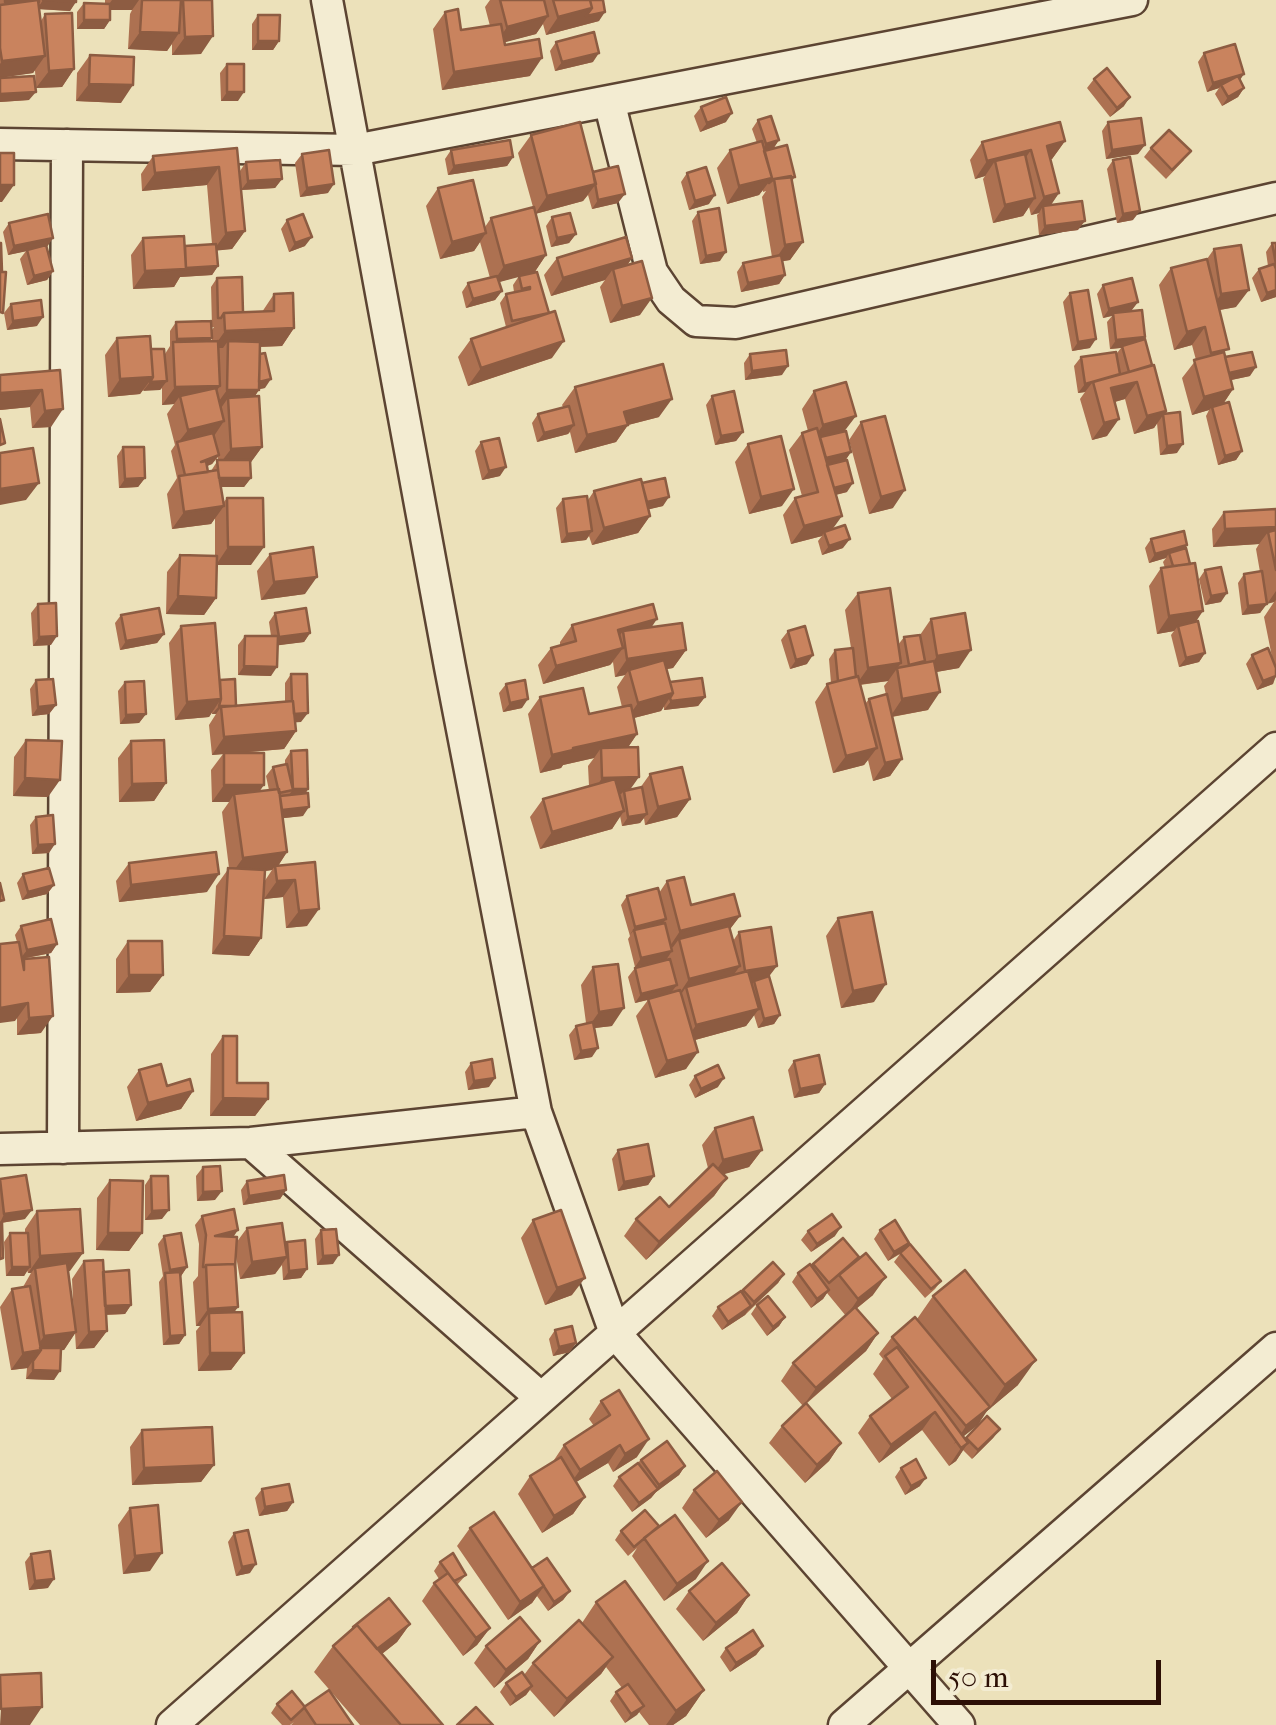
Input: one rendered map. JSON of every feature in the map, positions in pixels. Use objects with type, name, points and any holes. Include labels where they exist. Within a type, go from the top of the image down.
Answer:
[{"type":"street","points":[[327,0],[536,1112],[615,1333],[959,1725]]},
{"type":"street","points":[[0,144],[355,150],[1132,0]]},
{"type":"street","points":[[609,101],[652,272],[671,300],[696,320],[736,322],[1276,198]]},
{"type":"street","points":[[63,1148],[67,145]]},
{"type":"street","points":[[172,1725],[1276,748]]},
{"type":"street","points":[[0,1150],[251,1143],[536,1112]]},
{"type":"street","points":[[251,1143],[541,1398]]},
{"type":"street","points":[[844,1725],[1276,1348]]},
{"type":"building","points":[[38,0],[45,56],[2,61],[0,5]]},
{"type":"building","points":[[142,0],[181,0],[179,33],[140,32]]},
{"type":"building","points":[[183,0],[212,0],[213,36],[185,37]]},
{"type":"building","points":[[500,0],[544,0],[548,16],[507,27]]},
{"type":"building","points":[[553,0],[590,0],[592,8],[558,17]]},
{"type":"building","points":[[590,0],[603,0],[605,12],[586,16],[592,8]]},
{"type":"building","points":[[84,3],[110,4],[110,20],[84,20]]},
{"type":"building","points":[[458,9],[461,30],[501,24],[505,45],[539,39],[542,58],[454,72],[445,12]]},
{"type":"building","points":[[72,13],[74,69],[49,71],[45,14]]},
{"type":"building","points":[[258,15],[280,15],[279,41],[258,41]]},
{"type":"building","points":[[594,32],[599,53],[562,62],[556,42]]},
{"type":"building","points":[[1235,44],[1244,74],[1213,83],[1204,53]]},
{"type":"building","points":[[90,55],[134,57],[133,85],[89,84]]},
{"type":"building","points":[[227,64],[244,64],[244,92],[227,92]]},
{"type":"building","points":[[1107,68],[1130,97],[1117,108],[1094,79]]},
{"type":"building","points":[[34,76],[36,92],[0,94],[0,78]]},
{"type":"building","points":[[1238,76],[1244,88],[1228,97],[1221,85]]},
{"type":"building","points":[[726,97],[732,113],[707,123],[701,107]]},
{"type":"building","points":[[771,116],[779,140],[766,144],[758,120]]},
{"type":"building","points":[[1141,118],[1145,145],[1112,150],[1108,122]]},
{"type":"building","points":[[580,122],[596,184],[547,196],[531,135]]},
{"type":"building","points":[[1060,122],[1065,141],[1047,146],[1059,193],[1044,197],[1031,150],[987,161],[982,142]]},
{"type":"building","points":[[1169,130],[1191,151],[1172,170],[1151,148]]},
{"type":"building","points":[[510,140],[513,157],[454,166],[451,150]]},
{"type":"building","points":[[762,141],[772,178],[739,186],[730,150]]},
{"type":"building","points":[[787,145],[795,177],[769,183],[772,178],[764,151]]},
{"type":"building","points":[[237,148],[245,231],[226,233],[219,167],[155,173],[153,156]]},
{"type":"building","points":[[329,150],[334,184],[307,188],[302,154]]},
{"type":"building","points":[[0,153],[14,153],[14,185],[0,185]]},
{"type":"building","points":[[1025,154],[1035,198],[1005,205],[995,161]]},
{"type":"building","points":[[1130,157],[1140,211],[1123,214],[1113,160]]},
{"type":"building","points":[[280,160],[282,179],[248,181],[246,162]]},
{"type":"building","points":[[618,166],[625,194],[598,200],[593,172]]},
{"type":"building","points":[[706,167],[715,195],[695,201],[687,173]]},
{"type":"building","points":[[791,176],[803,242],[785,245],[774,179]]},
{"type":"building","points":[[473,180],[486,233],[452,242],[438,188]]},
{"type":"building","points":[[1082,201],[1085,221],[1045,226],[1043,206]]},
{"type":"building","points":[[534,207],[546,255],[504,266],[491,218]]},
{"type":"building","points":[[719,208],[726,252],[706,256],[698,212]]},
{"type":"building","points":[[570,213],[576,234],[557,238],[552,217]]},
{"type":"building","points":[[48,214],[53,238],[14,246],[9,223]]},
{"type":"building","points":[[303,214],[312,237],[295,243],[287,220]]},
{"type":"building","points":[[184,236],[186,269],[145,271],[143,238]]},
{"type":"building","points":[[626,237],[632,258],[563,278],[557,258]]},
{"type":"building","points":[[216,244],[218,266],[186,268],[185,246]]},
{"type":"building","points":[[46,245],[53,271],[34,276],[27,250]]},
{"type":"building","points":[[1241,245],[1249,290],[1221,294],[1214,249]]},
{"type":"building","points":[[781,255],[785,275],[748,283],[743,263]]},
{"type":"building","points":[[1207,259],[1229,349],[1211,353],[1205,327],[1187,332],[1171,268]]},
{"type":"building","points":[[642,261],[652,298],[622,306],[613,269]]},
{"type":"building","points":[[1274,264],[1276,290],[1267,293],[1259,269]]},
{"type":"building","points":[[0,272],[6,272],[3,313],[0,312]]},
{"type":"building","points":[[537,272],[549,313],[512,321],[506,294],[530,289],[522,289],[519,276]]},
{"type":"building","points":[[497,276],[502,291],[473,299],[468,283]]},
{"type":"building","points":[[242,277],[243,312],[224,313],[218,318],[217,278]]},
{"type":"building","points":[[1132,278],[1138,302],[1109,309],[1103,285]]},
{"type":"building","points":[[1088,290],[1096,339],[1078,342],[1070,293]]},
{"type":"building","points":[[293,293],[294,328],[225,331],[224,313],[274,311],[274,294]]},
{"type":"building","points":[[41,300],[43,317],[13,321],[11,304]]},
{"type":"building","points":[[1142,310],[1145,337],[1116,340],[1113,313]]},
{"type":"building","points":[[555,311],[564,341],[481,368],[471,339]]},
{"type":"building","points":[[211,321],[212,338],[177,339],[176,322]]},
{"type":"building","points":[[150,336],[153,377],[120,379],[117,338]]},
{"type":"building","points":[[1145,339],[1152,365],[1129,372],[1122,346]]},
{"type":"building","points":[[218,341],[220,386],[175,387],[173,342]]},
{"type":"building","points":[[228,341],[260,342],[259,390],[227,390]]},
{"type":"building","points":[[151,349],[164,349],[167,381],[150,382]]},
{"type":"building","points":[[786,350],[788,366],[752,371],[750,354]]},
{"type":"building","points":[[1116,352],[1120,374],[1085,384],[1081,357]]},
{"type":"building","points":[[1224,352],[1233,389],[1204,397],[1194,360]]},
{"type":"building","points":[[1252,352],[1256,367],[1229,373],[1225,357]]},
{"type":"building","points":[[265,353],[271,379],[259,382],[260,354]]},
{"type":"building","points":[[663,364],[672,399],[624,412],[628,425],[587,435],[575,387]]},
{"type":"building","points":[[1154,365],[1166,411],[1147,416],[1137,382],[1111,388],[1119,419],[1104,423],[1093,382]]},
{"type":"building","points":[[60,370],[63,409],[45,411],[42,390],[0,393],[0,375]]},
{"type":"building","points":[[846,382],[856,416],[823,425],[814,391]]},
{"type":"building","points":[[216,388],[224,421],[188,430],[180,396]]},
{"type":"building","points":[[734,391],[743,432],[721,436],[712,396]]},
{"type":"building","points":[[259,396],[262,447],[231,449],[228,398]]},
{"type":"building","points":[[1229,402],[1242,451],[1225,456],[1212,407]]},
{"type":"building","points":[[569,406],[574,425],[544,433],[538,414]]},
{"type":"building","points":[[1180,412],[1183,444],[1167,446],[1163,414]]},
{"type":"building","points":[[885,416],[905,490],[881,497],[861,422]]},
{"type":"building","points":[[0,419],[5,443],[0,445]]},
{"type":"building","points":[[817,428],[842,516],[804,526],[795,498],[818,492],[802,433]]},
{"type":"building","points":[[846,431],[851,452],[826,458],[820,437]]},
{"type":"building","points":[[213,433],[219,455],[201,462],[206,461],[208,472],[185,475],[177,442]]},
{"type":"building","points":[[781,436],[794,489],[761,497],[748,444]]},
{"type":"building","points":[[499,438],[506,467],[489,471],[481,442]]},
{"type":"building","points":[[123,447],[144,447],[145,478],[125,479]]},
{"type":"building","points":[[33,448],[39,483],[0,489],[0,453]]},
{"type":"building","points":[[217,460],[250,460],[251,478],[219,478]]},
{"type":"building","points":[[847,460],[853,483],[834,488],[827,465]]},
{"type":"building","points":[[218,470],[224,506],[184,512],[179,476]]},
{"type":"building","points":[[665,478],[669,497],[647,502],[642,483]]},
{"type":"building","points":[[641,479],[650,516],[604,528],[594,491]]},
{"type":"building","points":[[587,496],[592,531],[567,534],[563,499]]},
{"type":"building","points":[[227,498],[263,498],[264,547],[228,547]]},
{"type":"building","points":[[1276,509],[1276,527],[1225,529],[1224,512]]},
{"type":"building","points":[[845,525],[850,539],[829,546],[824,532]]},
{"type":"building","points":[[1276,530],[1276,570],[1268,532]]},
{"type":"building","points":[[1184,531],[1187,545],[1155,554],[1151,539]]},
{"type":"building","points":[[313,547],[317,577],[274,582],[270,554]]},
{"type":"building","points":[[1186,548],[1190,564],[1173,566],[1169,553]]},
{"type":"building","points":[[180,555],[217,556],[216,598],[178,596]]},
{"type":"building","points":[[1195,563],[1203,611],[1169,616],[1161,568]]},
{"type":"building","points":[[1221,567],[1227,593],[1211,596],[1205,570]]},
{"type":"building","points":[[1262,571],[1267,604],[1248,606],[1244,574]]},
{"type":"building","points":[[890,588],[901,663],[868,668],[858,593]]},
{"type":"building","points":[[56,603],[57,636],[39,637],[38,604]]},
{"type":"building","points":[[653,604],[657,619],[618,630],[623,648],[556,666],[551,648],[576,641],[572,625]]},
{"type":"building","points":[[159,608],[164,634],[126,641],[121,615]]},
{"type":"building","points":[[306,608],[310,633],[279,637],[275,613]]},
{"type":"building","points":[[965,613],[971,650],[937,656],[931,619]]},
{"type":"building","points":[[1198,621],[1205,653],[1186,658],[1178,626]]},
{"type":"building","points":[[215,623],[221,699],[187,702],[181,626]]},
{"type":"building","points":[[682,623],[686,650],[627,659],[623,631]]},
{"type":"building","points":[[805,626],[813,655],[796,660],[788,631]]},
{"type":"building","points":[[920,635],[925,661],[909,665],[904,637]]},
{"type":"building","points":[[245,636],[278,636],[277,667],[244,666]]},
{"type":"building","points":[[853,648],[856,677],[838,681],[835,650]]},
{"type":"building","points":[[1268,648],[1276,676],[1263,681],[1252,655]]},
{"type":"building","points":[[664,660],[673,693],[638,703],[629,670]]},
{"type":"building","points":[[934,661],[940,692],[902,699],[897,668]]},
{"type":"building","points":[[291,674],[307,674],[308,713],[294,714]]},
{"type":"building","points":[[858,676],[877,748],[846,756],[827,684]]},
{"type":"building","points":[[702,678],[705,697],[671,701],[670,682]]},
{"type":"building","points":[[53,679],[56,705],[38,707],[36,680]]},
{"type":"building","points":[[235,679],[236,706],[219,706],[220,680]]},
{"type":"building","points":[[525,680],[528,699],[510,703],[506,684]]},
{"type":"building","points":[[144,681],[146,714],[126,715],[125,682]]},
{"type":"building","points":[[583,688],[589,714],[631,705],[637,734],[552,755],[540,697]]},
{"type":"building","points":[[887,694],[902,759],[885,763],[869,699]]},
{"type":"building","points":[[293,701],[296,731],[224,737],[221,707]]},
{"type":"building","points":[[26,740],[62,741],[60,780],[25,778]]},
{"type":"building","points":[[164,740],[166,783],[132,784],[131,741]]},
{"type":"building","points":[[638,747],[639,777],[602,778],[601,748]]},
{"type":"building","points":[[307,750],[308,789],[293,789],[291,751]]},
{"type":"building","points":[[224,753],[264,753],[264,785],[224,785]]},
{"type":"building","points":[[287,764],[293,790],[279,793],[273,767]]},
{"type":"building","points":[[682,767],[690,799],[658,807],[650,774]]},
{"type":"building","points":[[615,779],[624,811],[552,832],[543,799]]},
{"type":"building","points":[[642,787],[647,814],[628,817],[624,791]]},
{"type":"building","points":[[279,789],[287,852],[243,858],[234,794]]},
{"type":"building","points":[[308,793],[309,807],[282,810],[280,796]]},
{"type":"building","points":[[53,815],[55,844],[38,845],[36,817]]},
{"type":"building","points":[[216,852],[219,874],[131,885],[129,863]]},
{"type":"building","points":[[315,862],[319,909],[299,911],[295,880],[277,881],[275,866]]},
{"type":"building","points":[[49,868],[54,885],[28,892],[23,874]]},
{"type":"building","points":[[228,868],[265,870],[261,938],[224,936]]},
{"type":"building","points":[[684,877],[691,905],[734,894],[740,916],[680,931],[667,881]]},
{"type":"building","points":[[658,888],[666,919],[635,927],[627,896]]},
{"type":"building","points":[[872,912],[886,984],[853,991],[838,918]]},
{"type":"building","points":[[51,919],[57,944],[27,950],[21,926]]},
{"type":"building","points":[[665,923],[672,951],[641,958],[634,930]]},
{"type":"building","points":[[729,926],[740,966],[689,979],[679,939]]},
{"type":"building","points":[[771,927],[777,966],[745,971],[739,932]]},
{"type":"building","points":[[128,941],[162,941],[163,975],[129,975]]},
{"type":"building","points":[[19,942],[24,970],[24,959],[49,957],[53,1016],[29,1018],[28,1003],[0,1008],[0,944]]},
{"type":"building","points":[[670,959],[677,985],[641,994],[635,968]]},
{"type":"building","points":[[618,964],[624,1008],[599,1012],[593,967]]},
{"type":"building","points":[[748,971],[759,1009],[696,1025],[686,987]]},
{"type":"building","points":[[769,976],[780,1015],[764,1019],[754,981]]},
{"type":"building","points":[[680,990],[698,1052],[667,1061],[648,999]]},
{"type":"building","points":[[593,1022],[598,1048],[581,1051],[576,1026]]},
{"type":"building","points":[[223,1036],[237,1036],[237,1083],[268,1083],[268,1099],[223,1098]]},
{"type":"building","points":[[819,1055],[825,1084],[800,1089],[794,1061]]},
{"type":"building","points":[[492,1059],[495,1078],[474,1081],[471,1063]]},
{"type":"building","points":[[161,1064],[167,1086],[190,1079],[193,1091],[148,1103],[139,1070]]},
{"type":"building","points":[[718,1065],[724,1078],[701,1089],[695,1076]]},
{"type":"building","points":[[753,1117],[762,1150],[723,1160],[715,1128]]},
{"type":"building","points":[[648,1144],[654,1176],[624,1182],[618,1150]]},
{"type":"building","points":[[713,1164],[727,1178],[659,1242],[636,1219],[660,1197],[669,1207]]},
{"type":"building","points":[[220,1166],[222,1191],[203,1192],[203,1167]]},
{"type":"building","points":[[26,1175],[32,1210],[4,1214],[0,1179]]},
{"type":"building","points":[[284,1175],[286,1190],[249,1196],[247,1181]]},
{"type":"building","points":[[151,1176],[168,1176],[169,1210],[152,1211]]},
{"type":"building","points":[[110,1180],[143,1181],[142,1233],[108,1233]]},
{"type":"building","points":[[80,1209],[83,1253],[40,1256],[37,1211]]},
{"type":"building","points":[[234,1209],[238,1230],[215,1236],[237,1237],[235,1267],[203,1267],[206,1235],[202,1216]]},
{"type":"building","points":[[561,1210],[585,1278],[557,1288],[533,1220]]},
{"type":"building","points":[[832,1214],[841,1227],[817,1244],[808,1231]]},
{"type":"building","points":[[895,1220],[909,1243],[894,1252],[880,1230]]},
{"type":"building","points":[[0,1223],[3,1258],[0,1259]]},
{"type":"building","points":[[282,1223],[287,1257],[252,1262],[247,1228]]},
{"type":"building","points":[[336,1229],[339,1255],[323,1256],[321,1230]]},
{"type":"building","points":[[10,1233],[28,1233],[30,1267],[12,1267]]},
{"type":"building","points":[[181,1233],[187,1267],[170,1270],[164,1236]]},
{"type":"building","points":[[843,1238],[859,1257],[829,1283],[813,1264]]},
{"type":"building","points":[[305,1240],[307,1269],[289,1271],[287,1242]]},
{"type":"building","points":[[910,1244],[941,1281],[931,1289],[900,1253]]},
{"type":"building","points":[[866,1253],[886,1277],[858,1299],[839,1275]]},
{"type":"building","points":[[103,1260],[107,1331],[89,1332],[84,1261]]},
{"type":"building","points":[[773,1262],[784,1274],[754,1302],[743,1290]]},
{"type":"building","points":[[67,1263],[76,1332],[44,1336],[35,1268]]},
{"type":"building","points":[[235,1264],[238,1307],[208,1309],[206,1265]]},
{"type":"building","points":[[810,1264],[829,1290],[817,1299],[798,1273]]},
{"type":"building","points":[[129,1270],[131,1305],[105,1306],[103,1272]]},
{"type":"building","points":[[965,1270],[1036,1360],[1005,1385],[933,1296]]},
{"type":"building","points":[[180,1272],[185,1335],[170,1336],[165,1273]]},
{"type":"building","points":[[30,1286],[41,1350],[23,1353],[12,1289]]},
{"type":"building","points":[[741,1291],[751,1306],[728,1322],[718,1307]]},
{"type":"building","points":[[768,1296],[785,1317],[773,1327],[757,1305]]},
{"type":"building","points":[[855,1307],[878,1333],[816,1388],[793,1363]]},
{"type":"building","points":[[242,1312],[244,1353],[210,1353],[209,1313]]},
{"type":"building","points":[[915,1317],[990,1407],[966,1426],[892,1337]]},
{"type":"building","points":[[572,1326],[576,1343],[559,1347],[555,1330]]},
{"type":"building","points":[[897,1347],[968,1443],[961,1448],[935,1412],[891,1445],[870,1416],[908,1387],[885,1356]]},
{"type":"building","points":[[40,1348],[61,1348],[60,1371],[33,1370]]},
{"type":"building","points":[[619,1390],[649,1439],[625,1454],[620,1445],[580,1470],[564,1445],[610,1415],[601,1401]]},
{"type":"building","points":[[806,1403],[841,1443],[817,1465],[782,1426]]},
{"type":"building","points":[[987,1416],[1000,1429],[978,1450],[966,1438]]},
{"type":"building","points":[[212,1427],[214,1465],[144,1468],[142,1430]]},
{"type":"building","points":[[667,1441],[685,1466],[659,1485],[641,1460]]},
{"type":"building","points":[[561,1457],[585,1497],[554,1516],[530,1476]]},
{"type":"building","points":[[916,1459],[926,1478],[911,1486],[901,1468]]},
{"type":"building","points":[[638,1463],[658,1489],[639,1503],[619,1477]]},
{"type":"building","points":[[717,1471],[742,1502],[719,1520],[694,1490]]},
{"type":"building","points":[[289,1484],[293,1502],[265,1507],[262,1489]]},
{"type":"building","points":[[158,1505],[162,1553],[135,1556],[130,1508]]},
{"type":"building","points":[[645,1510],[659,1526],[634,1547],[621,1531]]},
{"type":"building","points":[[494,1512],[544,1586],[520,1602],[470,1528]]},
{"type":"building","points":[[675,1515],[708,1561],[677,1584],[644,1538]]},
{"type":"building","points":[[248,1530],[256,1564],[242,1567],[234,1533]]},
{"type":"building","points":[[50,1551],[54,1579],[35,1581],[31,1554]]},
{"type":"building","points":[[453,1553],[466,1575],[454,1581],[440,1562]]},
{"type":"building","points":[[547,1558],[570,1591],[554,1602],[532,1568]]},
{"type":"building","points":[[722,1563],[749,1595],[716,1623],[689,1591]]},
{"type":"building","points":[[448,1573],[490,1628],[476,1638],[434,1583]]},
{"type":"building","points":[[625,1581],[704,1690],[676,1711],[596,1602]]},
{"type":"building","points":[[389,1598],[410,1624],[377,1649],[357,1625],[353,1627]]},
{"type":"building","points":[[520,1617],[540,1641],[506,1670],[486,1646]]},
{"type":"building","points":[[579,1620],[613,1657],[567,1699],[533,1663]]},
{"type":"building","points":[[357,1625],[443,1725],[401,1725],[333,1646]]},
{"type":"building","points":[[753,1630],[763,1646],[736,1663],[726,1648]]},
{"type":"building","points":[[522,1672],[532,1686],[516,1697],[506,1683]]},
{"type":"building","points":[[41,1673],[42,1707],[1,1709],[0,1675]]},
{"type":"building","points":[[628,1684],[644,1706],[631,1714],[616,1692]]},
{"type":"building","points":[[329,1690],[353,1725],[316,1725],[304,1707]]},
{"type":"building","points":[[292,1691],[305,1707],[291,1720],[277,1704]]},
{"type":"building","points":[[476,1707],[493,1725],[457,1725]]}]
